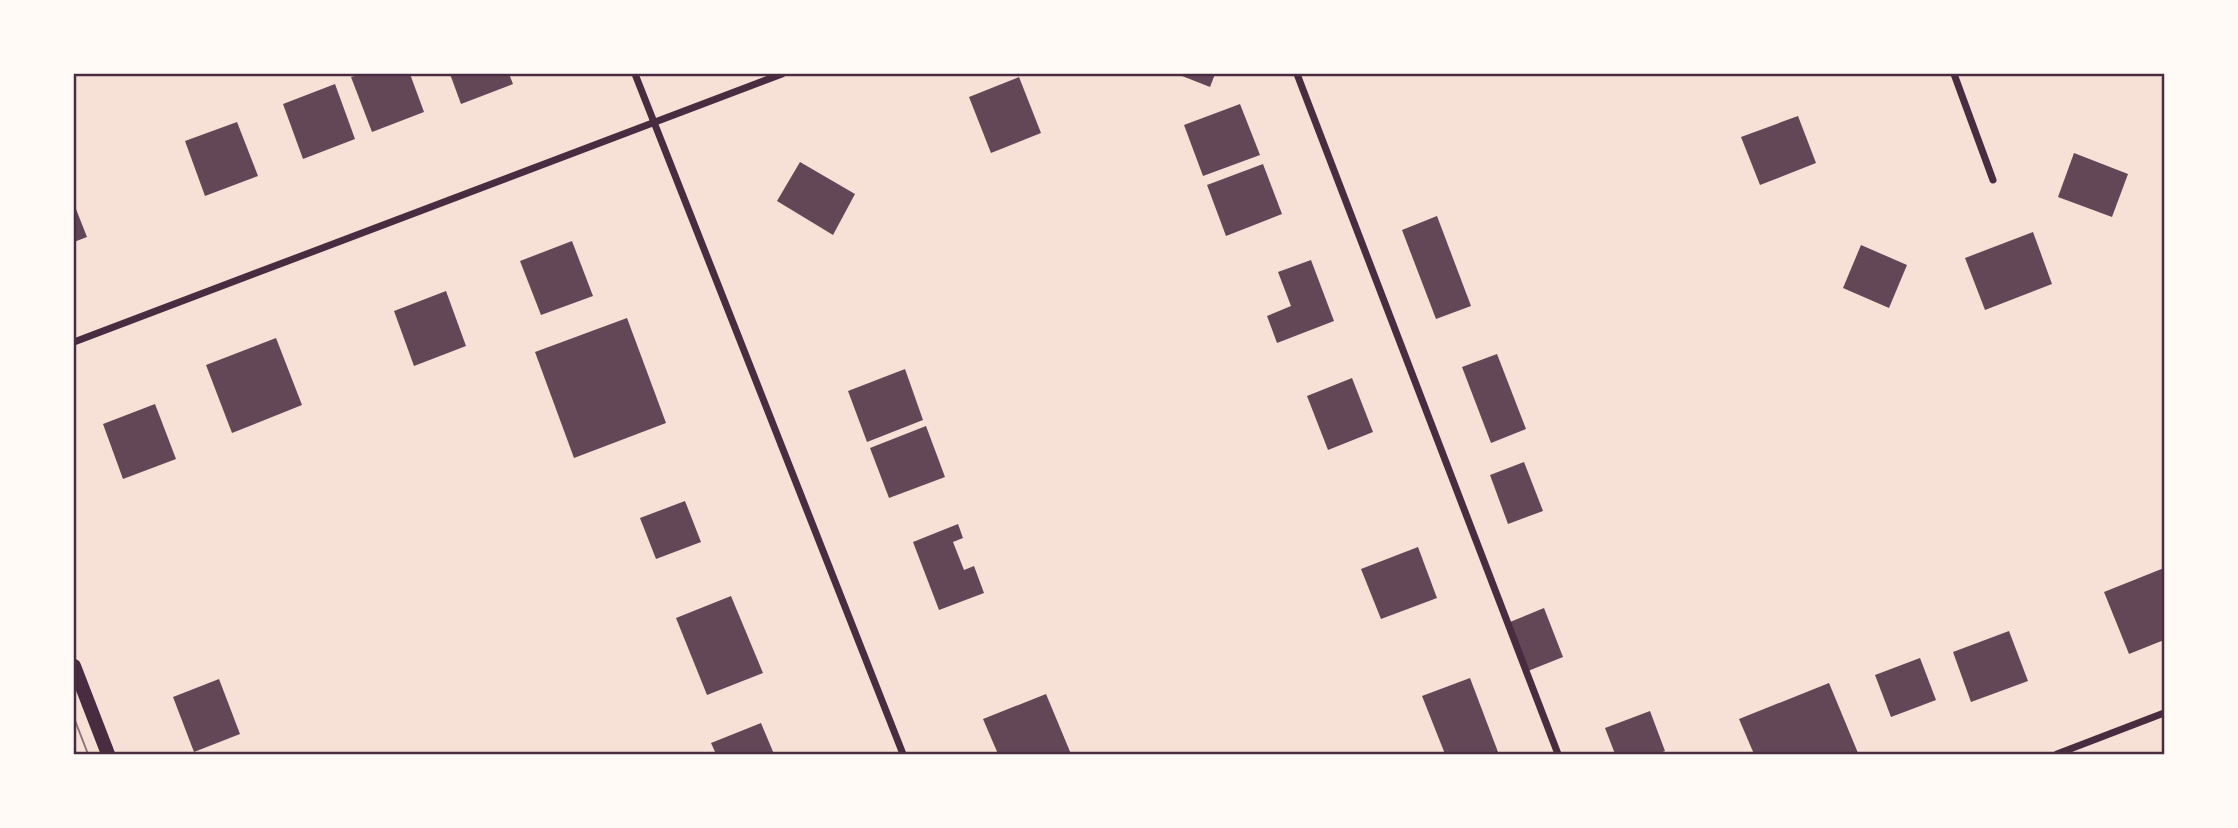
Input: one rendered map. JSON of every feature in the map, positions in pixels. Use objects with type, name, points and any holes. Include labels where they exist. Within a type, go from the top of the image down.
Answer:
[{"type":"main road","points":[[74,666],[108,754]]},
{"type":"street","points":[[635,74],[903,754]]},
{"type":"street","points":[[74,342],[782,74]]},
{"type":"street","points":[[1297,74],[1558,754]]},
{"type":"street","points":[[1954,74],[1993,180]]},
{"type":"street","points":[[2057,754],[2165,713]]},
{"type":"building","points":[[362,74],[410,74],[424,112],[372,132],[351,77]]},
{"type":"building","points":[[450,74],[509,74],[513,84],[461,104]]},
{"type":"building","points":[[1177,74],[1215,74],[1210,87]]},
{"type":"building","points":[[1019,77],[1041,133],[991,153],[969,97]]},
{"type":"building","points":[[335,84],[355,139],[303,159],[283,104]]},
{"type":"building","points":[[1240,104],[1260,155],[1203,176],[1184,125]]},
{"type":"building","points":[[1798,116],[1816,163],[1760,185],[1741,137]]},
{"type":"building","points":[[237,122],[258,176],[205,196],[185,141]]},
{"type":"building","points":[[2074,153],[2128,174],[2112,217],[2058,197]]},
{"type":"building","points":[[800,162],[855,194],[833,235],[777,201]]},
{"type":"building","points":[[1263,164],[1282,214],[1226,236],[1207,185]]},
{"type":"building","points":[[74,204],[87,237],[74,242]]},
{"type":"building","points":[[1437,216],[1471,306],[1436,319],[1402,230]]},
{"type":"building","points":[[2033,232],[2052,284],[1985,310],[1965,258]]},
{"type":"building","points":[[572,241],[593,296],[541,315],[520,261]]},
{"type":"building","points":[[1861,245],[1907,265],[1889,308],[1843,288]]},
{"type":"building","points":[[1311,260],[1334,321],[1277,343],[1267,316],[1291,306],[1278,272]]},
{"type":"building","points":[[446,291],[466,346],[414,366],[394,311]]},
{"type":"building","points":[[627,318],[666,423],[574,458],[535,352]]},
{"type":"building","points":[[276,338],[302,405],[232,433],[206,365]]},
{"type":"building","points":[[1497,354],[1526,429],[1491,443],[1462,367]]},
{"type":"building","points":[[905,369],[923,420],[867,442],[848,391]]},
{"type":"building","points":[[1352,378],[1373,432],[1328,450],[1307,396]]},
{"type":"building","points":[[155,404],[176,459],[123,479],[103,424]]},
{"type":"building","points":[[926,426],[945,477],[889,498],[870,448]]},
{"type":"building","points":[[1524,462],[1543,511],[1508,524],[1490,475]]},
{"type":"building","points":[[685,501],[701,542],[656,559],[640,518]]},
{"type":"building","points":[[958,524],[963,538],[953,542],[964,570],[974,566],[984,593],[939,610],[913,542]]},
{"type":"building","points":[[1418,547],[1437,598],[1381,619],[1361,569]]},
{"type":"building","points":[[2164,568],[2164,640],[2129,654],[2104,592]]},
{"type":"building","points":[[731,596],[763,673],[707,695],[676,618]]},
{"type":"building","points":[[1544,608],[1563,657],[1528,671],[1510,622]]},
{"type":"building","points":[[2009,631],[2028,681],[1971,702],[1953,652]]},
{"type":"building","points":[[1920,658],[1936,700],[1891,717],[1875,675]]},
{"type":"building","points":[[1470,678],[1498,752],[1445,754],[1422,696]]},
{"type":"building","points":[[219,679],[240,734],[194,752],[173,697]]},
{"type":"building","points":[[1829,683],[1858,753],[1754,754],[1739,719]]},
{"type":"building","points":[[1046,694],[1071,754],[998,754],[983,719]]},
{"type":"building","points":[[1650,711],[1665,751],[1657,754],[1615,754],[1605,728]]},
{"type":"building","points":[[761,723],[774,754],[716,754],[711,743]]},
{"type":"tram line","points":[[74,718],[88,754]]}]
